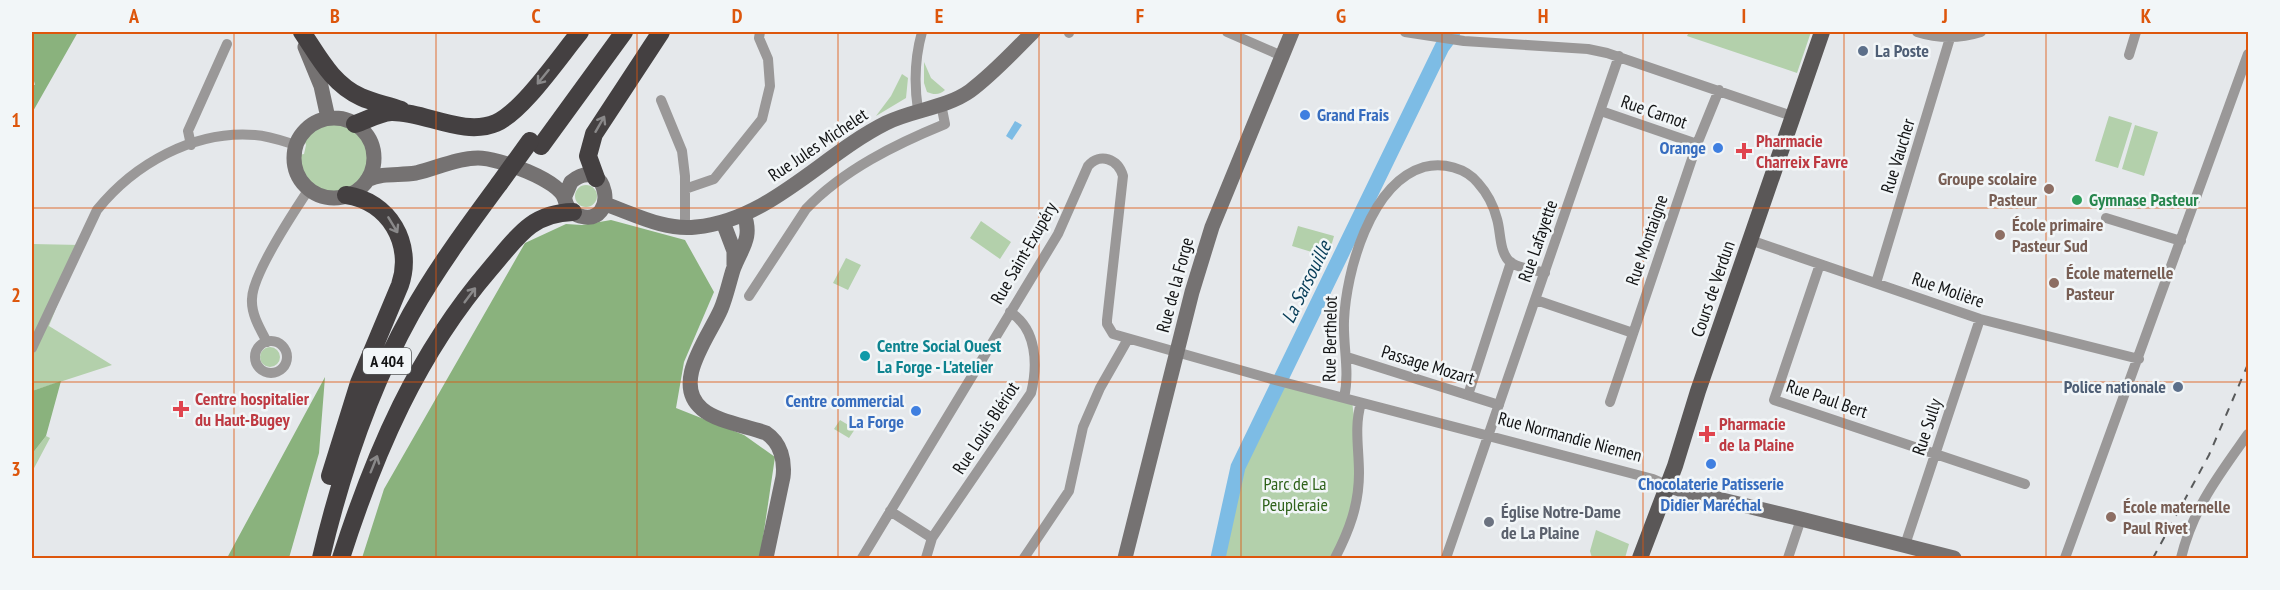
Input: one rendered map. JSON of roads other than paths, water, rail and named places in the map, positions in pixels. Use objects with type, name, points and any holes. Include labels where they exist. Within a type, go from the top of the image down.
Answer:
[{"type":"highway","points":[[301,32],[329,73],[348,90],[363,98],[428,119]]},
{"type":"highway","points":[[356,124],[392,112],[478,127],[499,122],[523,101],[580,32]]},
{"type":"highway","name":"A 404","points":[[536,143],[609,32]]},
{"type":"highway","name":"A 404","points":[[321,558],[343,474],[360,425],[382,371],[429,284],[624,32]]},
{"type":"highway","points":[[596,178],[588,156],[594,134],[662,32]]},
{"type":"highway","name":"A 404","points":[[333,558],[355,475],[392,379],[439,291],[504,186]]},
{"type":"highway","points":[[314,558],[339,442],[369,356],[400,285],[405,268],[403,246],[390,219],[370,202],[346,195]]},
{"type":"highway","points":[[341,558],[366,482],[392,421],[429,354],[453,317],[485,275],[531,224],[569,204]]},
{"type":"main road","points":[[301,32],[321,86],[328,118]]},
{"type":"main road","name":"Rue Jules Michelet","points":[[605,204],[670,227],[686,228],[723,222],[744,214],[767,203],[887,122],[961,97],[981,83],[1033,32]]},
{"type":"main road","name":"Rue de la Forge","points":[[1125,558],[1177,353],[1212,227],[1292,32]]},
{"type":"main road","name":"Cours de Verdun","points":[[1640,558],[1822,32]]},
{"type":"main road","points":[[328,118],[338,118],[356,124],[371,143],[374,155],[372,171],[367,180],[358,189],[346,195],[330,198],[315,194],[301,180],[296,169],[294,162],[296,145],[308,127],[328,118]]},
{"type":"main road","points":[[367,180],[386,173],[420,172],[465,159],[485,158],[552,183],[578,216],[597,214],[605,204],[606,192],[596,178],[585,176],[574,179],[551,174],[506,154],[492,151],[469,151],[406,166],[387,164],[374,155]]},
{"type":"main road","points":[[569,204],[568,186],[574,179]]},
{"type":"main road","points":[[744,214],[748,231],[722,307],[692,369],[690,386],[695,400],[705,412],[766,433],[774,440],[782,455],[783,477],[766,558]]},
{"type":"main road","points":[[723,222],[734,251],[734,268]]},
{"type":"main road","name":"Rue Normandie Niemen","points":[[1667,484],[1685,491],[1905,545],[1930,555],[1954,558]]},
{"type":"street","points":[[685,189],[714,179],[762,119],[770,86],[768,59],[759,38],[760,32]]},
{"type":"street","points":[[918,111],[916,63],[922,32]]},
{"type":"street","points":[[1227,32],[1282,56]]},
{"type":"street","points":[[1405,32],[1458,40],[1588,50],[1619,56],[1792,116]]},
{"type":"street","points":[[1917,32],[1950,38],[1981,32]]},
{"type":"street","points":[[2129,55],[2136,32]]},
{"type":"street","name":"Rue Vaucher","points":[[1876,283],[1950,38]]},
{"type":"street","points":[[191,145],[188,131],[227,44]]},
{"type":"street","points":[[2065,558],[2248,54]]},
{"type":"street","name":"Rue Lafayette","points":[[1446,558],[1619,56]]},
{"type":"street","name":"Rue Montaigne","points":[[1610,402],[1697,144],[1719,90]]},
{"type":"street","points":[[661,100],[682,151],[686,228]]},
{"type":"street","points":[[749,296],[806,209],[818,197],[901,142],[945,124],[941,104]]},
{"type":"street","name":"Rue Carnot","points":[[1601,111],[1697,144]]},
{"type":"street","points":[[32,348],[97,210],[111,192],[145,165],[161,156],[191,145],[241,134],[264,136],[296,145]]},
{"type":"street","name":"Rue Saint-Exupéry","points":[[862,558],[1058,234],[1088,166],[1098,159],[1111,160],[1119,167],[1123,176],[1107,324],[1113,334],[1177,353]]},
{"type":"street","name":"Rue Berthelot","points":[[1344,398],[1348,374],[1344,324],[1345,302],[1353,260],[1377,208],[1397,184],[1426,166],[1452,167],[1471,176],[1479,183],[1491,202],[1504,252],[1510,262]]},
{"type":"street","points":[[267,342],[255,316],[251,300],[253,285],[309,189]]},
{"type":"street","points":[[2106,218],[2181,241]]},
{"type":"street","name":"Rue Molière","points":[[1750,240],[1980,319],[2139,359]]},
{"type":"street","points":[[1468,395],[1510,262],[1545,273]]},
{"type":"street","name":"Rue Paul Bert","points":[[1820,264],[1774,400],[1935,454]]},
{"type":"street","points":[[1536,300],[1633,333]]},
{"type":"street","name":"Rue Louis Blériot","points":[[926,558],[932,538],[1031,393],[1035,367],[1030,337],[1026,327],[1010,312]]},
{"type":"street","name":"Rue Sully","points":[[1905,545],[1980,319]]},
{"type":"street","points":[[1024,558],[1069,491],[1083,427],[1100,388],[1128,339]]},
{"type":"street","name":"Rue Normandie Niemen","points":[[1177,353],[1667,484]]},
{"type":"street","name":"Passage Mozart","points":[[1347,357],[1499,405]]},
{"type":"street","points":[[1335,558],[1350,526],[1357,504],[1359,474],[1357,419],[1361,403]]},
{"type":"street","points":[[2181,558],[2186,539],[2208,491],[2248,434]]},
{"type":"street","points":[[1935,454],[2025,484]]},
{"type":"street","points":[[890,511],[932,538]]},
{"type":"street","points":[[1788,558],[1801,519]]},
{"type":"water","points":[[1015,121],[1022,125],[1012,140],[1006,136]]},
{"type":"waterway","name":"La Sarsouille","points":[[1218,558],[1238,467],[1442,47],[1453,32]]},
{"type":"railway","points":[[2153,558],[2209,455],[2248,364]]},
{"type":"place","name":"La Poste","points":[[1863,51]]},
{"type":"place","name":"Grand Frais","points":[[1305,115]]},
{"type":"place","name":"Orange","points":[[1718,148]]},
{"type":"place","name":"Pharmacie Charreix Favre","points":[[1744,151]]},
{"type":"place","name":"Groupe scolaire Pasteur","points":[[2049,189]]},
{"type":"place","name":"Gymnase Pasteur","points":[[2077,200]]},
{"type":"place","name":"École primaire Pasteur Sud","points":[[2000,235]]},
{"type":"place","name":"École maternelle Pasteur","points":[[2054,283]]},
{"type":"place","name":"Centre Social Ouest La Forge - L'atelier","points":[[865,356]]},
{"type":"place","name":"Police nationale","points":[[2178,387]]},
{"type":"place","name":"Centre hospitalier du Haut-Bugey","points":[[181,409]]},
{"type":"place","name":"Centre commercial La Forge","points":[[916,411]]},
{"type":"place","name":"Pharmacie de la Plaine","points":[[1707,434]]},
{"type":"place","name":"Chocolaterie Patisserie Didier Maréchal","points":[[1711,464]]},
{"type":"place","name":"École maternelle Paul Rivet","points":[[2111,517]]},
{"type":"place","name":"Église Notre-Dame de La Plaine","points":[[1489,522]]},
{"type":"park label","name":"Parc de La Peupleraie","points":[[1295,494]]}]
